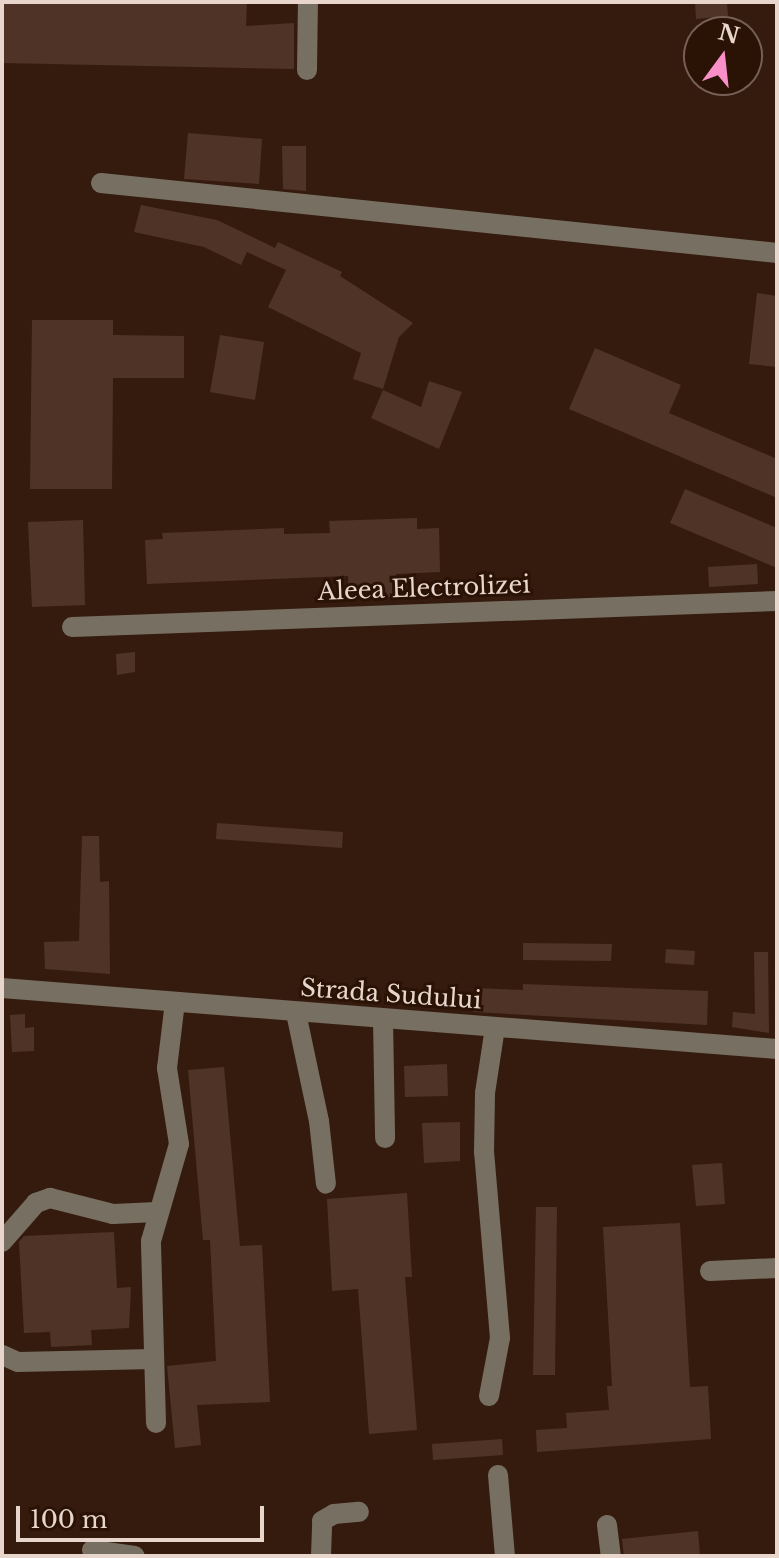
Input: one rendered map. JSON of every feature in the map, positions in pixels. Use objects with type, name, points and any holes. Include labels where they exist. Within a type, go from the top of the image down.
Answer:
[{"type":"street","points":[[307,70],[308,2]]},
{"type":"street","points":[[101,183],[777,253]]},
{"type":"street","name":"Aleea Electrolizei","points":[[72,627],[777,601]]},
{"type":"street","name":"Strada Sudului","points":[[2,988],[777,1049]]},
{"type":"street","points":[[156,1423],[151,1241],[179,1144],[167,1068],[175,1002]]},
{"type":"street","points":[[296,1013],[314,1092],[326,1184]]},
{"type":"street","points":[[383,1019],[385,1138]]},
{"type":"street","points":[[489,1396],[500,1338],[484,1152],[485,1093],[495,1028]]},
{"type":"street","points":[[2,1242],[36,1203],[50,1198],[113,1214],[157,1212]]},
{"type":"street","points":[[710,1271],[777,1268]]},
{"type":"street","points":[[2,1355],[18,1362],[154,1359]]},
{"type":"street","points":[[498,1475],[505,1556]]},
{"type":"street","points":[[321,1556],[322,1521],[334,1514],[359,1512]]},
{"type":"street","points":[[607,1525],[611,1556]]},
{"type":"street","points":[[92,1550],[135,1556]]},
{"type":"building","points":[[2,2],[247,2],[246,26],[294,23],[294,69],[2,63]]},
{"type":"building","points":[[695,2],[727,2],[728,16],[696,16]]},
{"type":"building","points":[[188,133],[262,139],[259,184],[184,179]]},
{"type":"building","points":[[282,146],[306,146],[306,191],[283,189]]},
{"type":"building","points":[[141,205],[217,220],[275,248],[278,242],[342,272],[340,276],[413,323],[399,337],[383,389],[353,379],[361,353],[268,307],[286,270],[247,252],[241,265],[204,247],[134,232]]},
{"type":"building","points":[[757,293],[777,296],[777,367],[749,364]]},
{"type":"building","points":[[32,320],[113,320],[113,335],[184,336],[184,378],[113,378],[112,489],[30,489]]},
{"type":"building","points":[[220,335],[264,342],[255,400],[210,392]]},
{"type":"building","points":[[595,348],[681,385],[669,413],[777,459],[777,498],[569,409]]},
{"type":"building","points":[[429,381],[462,392],[439,449],[371,418],[383,390],[421,407]]},
{"type":"building","points":[[685,489],[777,528],[777,568],[670,523]]},
{"type":"building","points":[[417,518],[417,529],[439,528],[440,572],[396,574],[397,597],[349,599],[348,576],[147,584],[145,540],[163,539],[162,533],[284,528],[284,534],[330,533],[329,521]]},
{"type":"building","points":[[83,520],[85,605],[32,607],[28,522]]},
{"type":"building","points":[[757,564],[758,584],[709,587],[708,567]]},
{"type":"building","points":[[135,652],[135,672],[117,675],[116,654]]},
{"type":"building","points":[[217,823],[343,832],[342,848],[216,839]]},
{"type":"building","points":[[82,836],[99,836],[100,882],[109,881],[110,974],[45,969],[44,942],[79,941]]},
{"type":"building","points":[[523,943],[612,944],[611,961],[523,960]]},
{"type":"building","points":[[666,949],[695,951],[694,965],[665,963]]},
{"type":"building","points":[[754,952],[768,952],[769,1033],[732,1027],[733,1012],[755,1014]]},
{"type":"building","points":[[523,984],[708,991],[707,1025],[473,1012],[474,988],[523,990]]},
{"type":"building","points":[[25,1014],[25,1028],[34,1027],[34,1051],[12,1052],[10,1015]]},
{"type":"building","points":[[447,1064],[448,1096],[405,1097],[404,1066]]},
{"type":"building","points":[[224,1067],[240,1246],[262,1245],[270,1402],[197,1405],[201,1445],[175,1448],[167,1366],[216,1361],[210,1240],[203,1240],[188,1070]]},
{"type":"building","points":[[460,1122],[460,1161],[424,1163],[422,1123]]},
{"type":"building","points":[[722,1163],[725,1204],[696,1206],[692,1165]]},
{"type":"building","points":[[407,1193],[412,1277],[405,1277],[417,1430],[369,1434],[358,1289],[332,1291],[327,1199]]},
{"type":"building","points":[[536,1207],[557,1207],[555,1375],[533,1375]]},
{"type":"building","points":[[680,1223],[690,1387],[708,1386],[711,1439],[537,1452],[536,1430],[567,1428],[566,1413],[609,1410],[607,1386],[612,1386],[603,1227]]},
{"type":"building","points":[[114,1232],[117,1288],[131,1287],[129,1328],[91,1330],[92,1345],[51,1347],[50,1332],[24,1333],[19,1242],[24,1236]]},
{"type":"building","points":[[502,1439],[503,1455],[433,1460],[432,1444]]},
{"type":"building","points":[[698,1531],[700,1556],[624,1556],[622,1539]]}]
